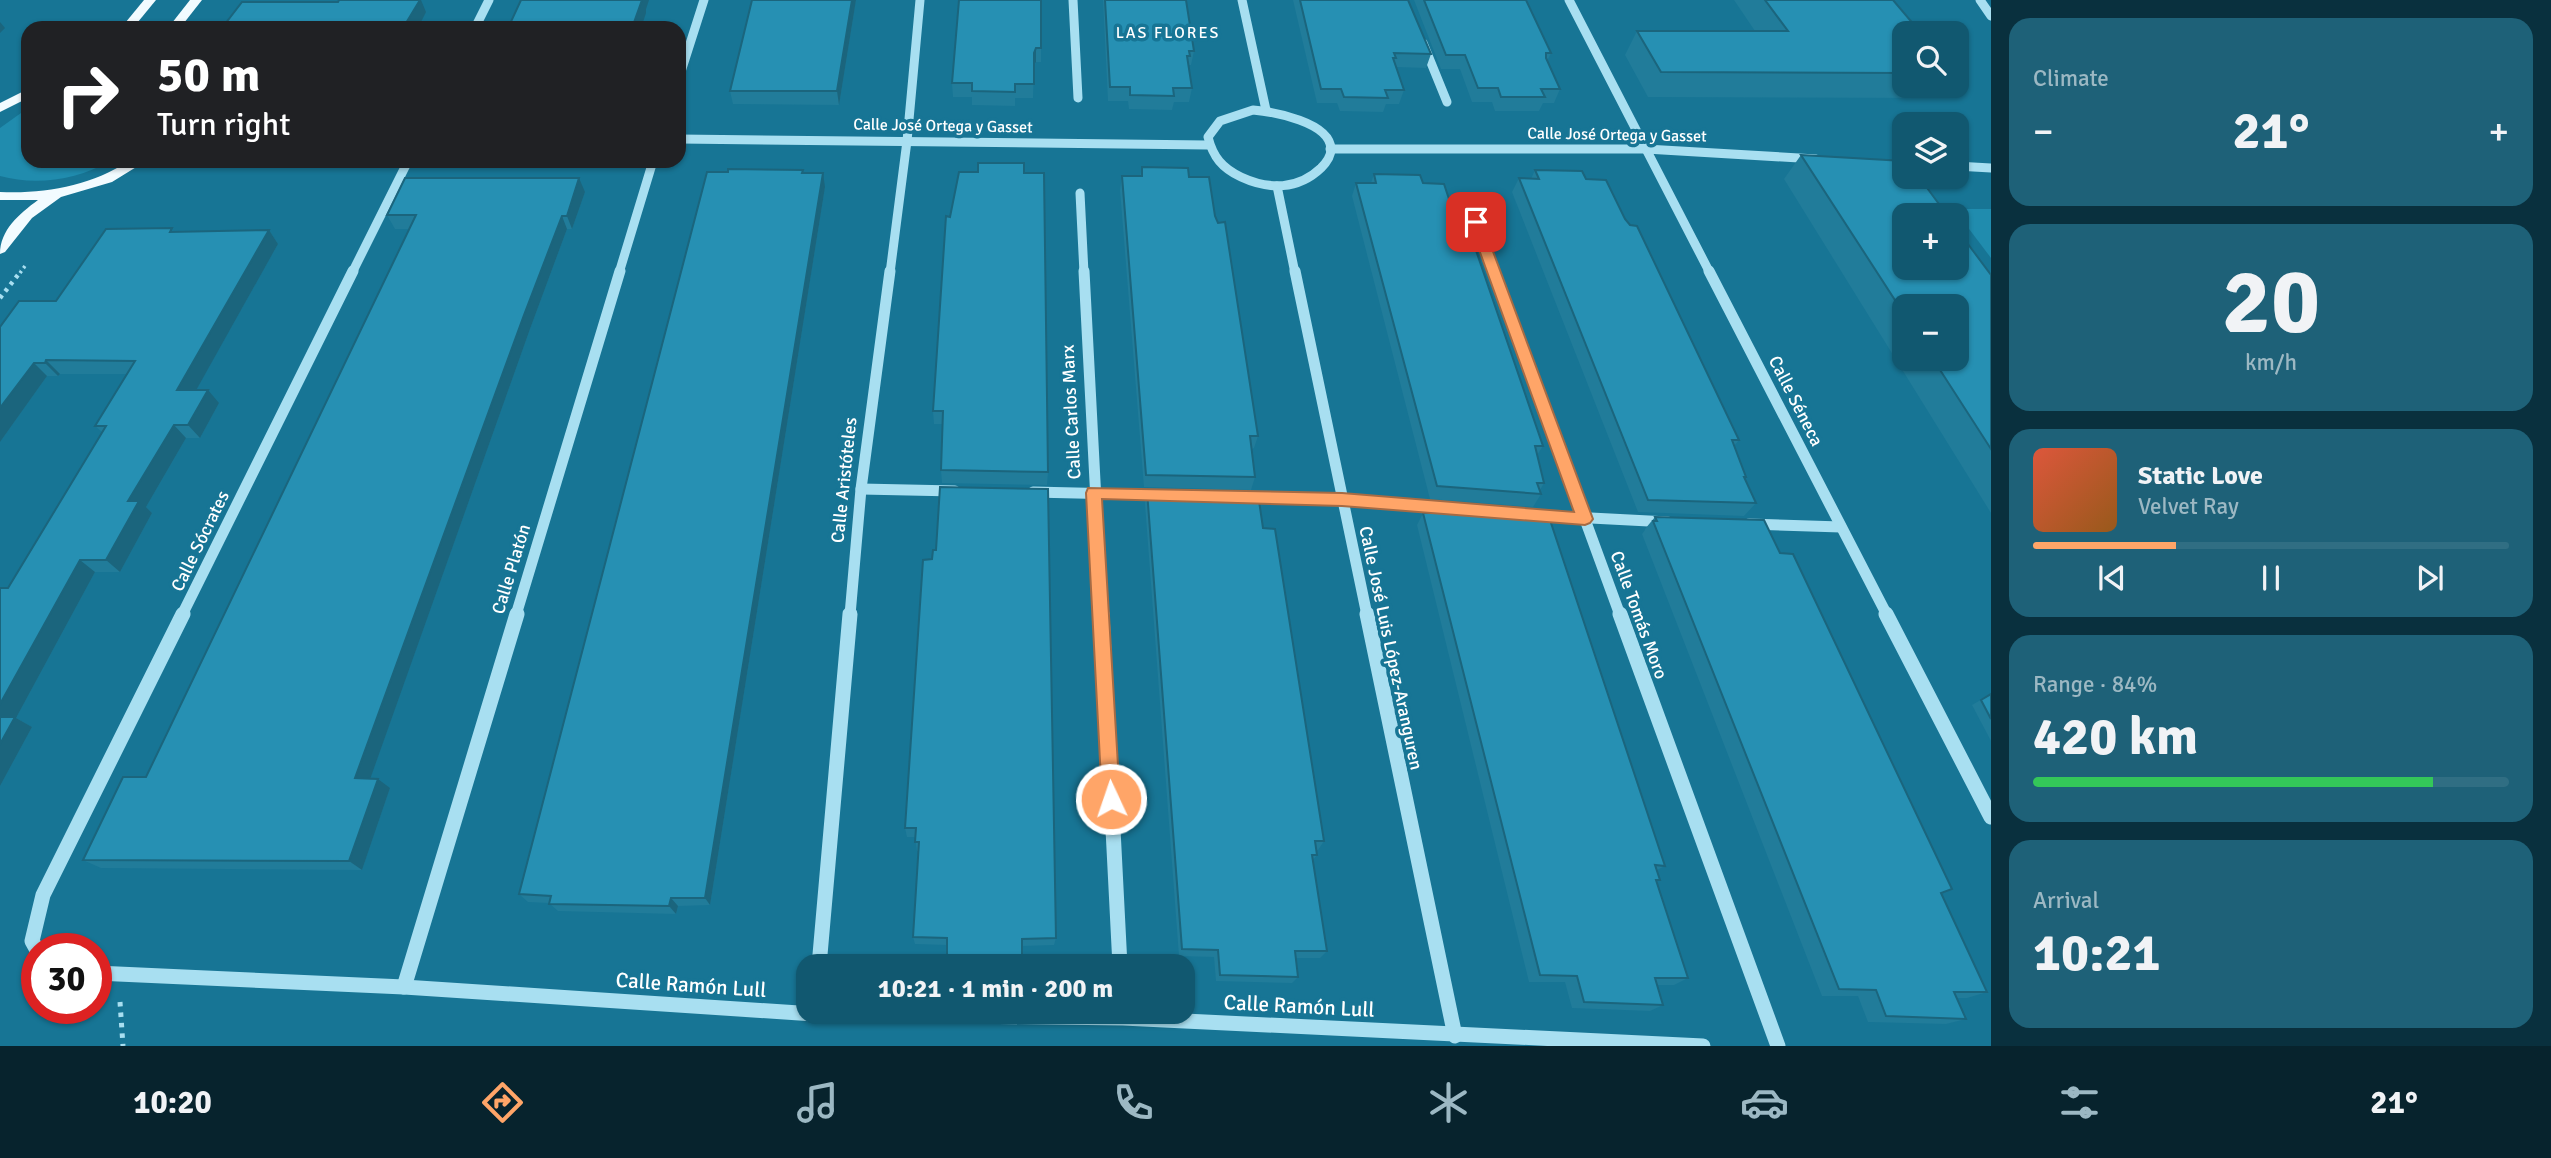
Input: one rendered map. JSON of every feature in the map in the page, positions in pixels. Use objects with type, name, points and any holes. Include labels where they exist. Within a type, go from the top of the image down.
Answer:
[{"type":"main road","points":[[133,21],[150,0]]},
{"type":"main road","points":[[180,21],[196,0]]},
{"type":"main road","points":[[0,108],[21,97]]},
{"type":"main road","points":[[0,196],[23,198],[56,194],[111,177],[127,168]]},
{"type":"main road","points":[[0,249],[27,215],[56,194]]},
{"type":"street","points":[[478,21],[489,0]]},
{"type":"street","points":[[686,56],[704,0]]},
{"type":"street","name":"Calle Aristóteles","points":[[819,954],[861,489],[908,141],[920,0]]},
{"type":"street","points":[[1073,0],[1077,99]]},
{"type":"street","points":[[1242,0],[1266,110]]},
{"type":"street","name":"Calle Séneca","points":[[1569,0],[1991,817]]},
{"type":"street","points":[[1980,0],[1991,16]]},
{"type":"street","points":[[1422,38],[1447,102]]},
{"type":"street","points":[[1266,110],[1297,117],[1320,131],[1330,149],[1329,159],[1320,173],[1301,182],[1277,186],[1237,177],[1220,167],[1211,156],[1207,145],[1211,130],[1222,119],[1237,113],[1266,110]]},
{"type":"street","name":"Calle José Ortega y Gasset","points":[[686,139],[1207,145]]},
{"type":"street","name":"Calle José Ortega y Gasset","points":[[1330,149],[1646,149],[1823,159]]},
{"type":"street","points":[[1969,167],[1991,168]]},
{"type":"street","name":"Calle Sócrates","points":[[36,933],[43,895],[405,168]]},
{"type":"street","name":"Calle Platón","points":[[404,987],[651,168]]},
{"type":"street","name":"Calle José Luis López-Aranguren","points":[[1277,186],[1455,1036]]},
{"type":"street","name":"Calle Carlos Marx","points":[[1080,193],[1119,954]]},
{"type":"street","name":"Calle Tomás Moro","points":[[1467,197],[1778,1046]]},
{"type":"street","points":[[861,489],[971,491]]},
{"type":"street","points":[[1026,492],[1177,495]]},
{"type":"street","points":[[1231,496],[1342,500],[1463,509]]},
{"type":"street","points":[[1517,513],[1585,519],[1679,522]]},
{"type":"street","points":[[1733,524],[1841,527]]},
{"type":"street","name":"Calle Ramón Lull","points":[[112,974],[404,987],[796,1012]]},
{"type":"street","name":"Calle Ramón Lull","points":[[1195,1020],[1455,1036],[1703,1046]]},
{"type":"path","points":[[0,298],[30,259]]},
{"type":"path","points":[[118,974],[123,1046]]},
{"type":"shaded area","points":[[21,113],[21,168],[97,168],[70,177],[42,181],[0,176],[0,128]]},
{"type":"shaded area","points":[[1969,209],[1991,209],[1991,258],[1969,229]]},
{"type":"building","points":[[420,0],[407,21],[227,21],[242,2]]},
{"type":"building","points":[[521,0],[642,0],[634,21],[511,21]]},
{"type":"building","points":[[752,0],[852,0],[837,91],[730,91]]},
{"type":"building","points":[[959,0],[1041,0],[1041,48],[1036,48],[1034,53],[1034,84],[1015,84],[1015,92],[972,91],[972,83],[952,83]]},
{"type":"building","points":[[1105,0],[1186,0],[1194,51],[1189,51],[1190,56],[1187,56],[1192,88],[1173,88],[1174,96],[1130,95],[1130,87],[1110,87]]},
{"type":"building","points":[[1300,0],[1408,0],[1431,54],[1394,53],[1396,58],[1393,58],[1404,90],[1385,90],[1388,98],[1344,97],[1341,89],[1321,89]]},
{"type":"building","points":[[1424,0],[1526,0],[1551,53],[1546,53],[1546,58],[1560,89],[1541,89],[1545,97],[1501,97],[1498,88],[1478,88],[1465,55],[1446,55]]},
{"type":"building","points":[[1765,0],[1893,0],[1911,21],[1892,21],[1892,73],[1661,72],[1637,31],[1788,31]]},
{"type":"building","points":[[1801,155],[1892,160],[1892,189],[1928,189],[1938,203],[1892,203],[1892,280],[1969,280],[1969,245],[1991,275],[1991,449],[1941,371],[1969,371],[1969,294],[1892,295]]},
{"type":"building","points":[[978,163],[1024,163],[1024,173],[1044,173],[1048,472],[941,470],[943,411],[933,411],[946,216],[950,217],[959,172],[978,172]]},
{"type":"building","points":[[1142,167],[1188,168],[1189,177],[1209,177],[1215,216],[1218,223],[1225,222],[1258,436],[1250,436],[1255,477],[1146,475],[1122,176],[1142,176]]},
{"type":"building","points":[[728,169],[803,170],[802,173],[823,173],[705,898],[671,898],[669,906],[549,904],[551,896],[519,894],[707,172],[728,172]]},
{"type":"building","points":[[1535,170],[1582,171],[1586,179],[1606,180],[1625,219],[1630,225],[1637,226],[1739,440],[1732,440],[1756,503],[1648,500],[1519,178],[1539,179]]},
{"type":"building","points":[[1374,174],[1420,175],[1423,183],[1444,184],[1457,223],[1461,230],[1469,230],[1543,446],[1535,446],[1544,483],[1537,483],[1541,494],[1437,486],[1356,183],[1376,183]]},
{"type":"building","points":[[405,178],[579,178],[567,216],[562,216],[524,315],[355,778],[378,779],[349,861],[83,860],[123,777],[146,777],[416,215],[387,215]]},
{"type":"building","points":[[172,228],[170,232],[269,230],[177,390],[208,390],[188,425],[174,425],[128,501],[139,501],[106,560],[80,560],[0,704],[0,588],[8,588],[106,426],[95,426],[135,361],[46,360],[45,363],[34,363],[0,408],[0,327],[19,301],[56,301],[106,229]]},
{"type":"building","points":[[940,487],[1048,489],[1056,938],[1022,939],[1022,954],[947,954],[947,938],[913,937],[919,842],[915,842],[916,828],[905,828],[923,560],[932,559],[933,550],[936,550]]},
{"type":"building","points":[[1147,491],[1258,494],[1263,528],[1275,529],[1324,841],[1315,841],[1317,855],[1312,855],[1327,951],[1295,951],[1298,977],[1220,975],[1218,950],[1182,949]]},
{"type":"building","points":[[1442,503],[1547,511],[1665,866],[1655,865],[1660,880],[1656,880],[1688,978],[1655,978],[1663,1005],[1584,1002],[1577,976],[1540,975],[1423,513],[1444,513]]},
{"type":"building","points":[[1655,517],[1764,520],[1780,553],[1793,554],[1952,889],[1941,893],[1987,992],[1954,992],[1966,1019],[1886,1016],[1876,990],[1839,989],[1653,521],[1657,521]]},
{"type":"building","points":[[1991,694],[1991,719],[1981,700]]},
{"type":"building","points":[[0,717],[15,717],[0,744]]},
{"type":"district","name":"LAS FLORES","points":[[1168,33]]},
{"type":"route","points":[[1111,799],[1094,493],[1342,500],[1585,519],[1476,222]]}]
